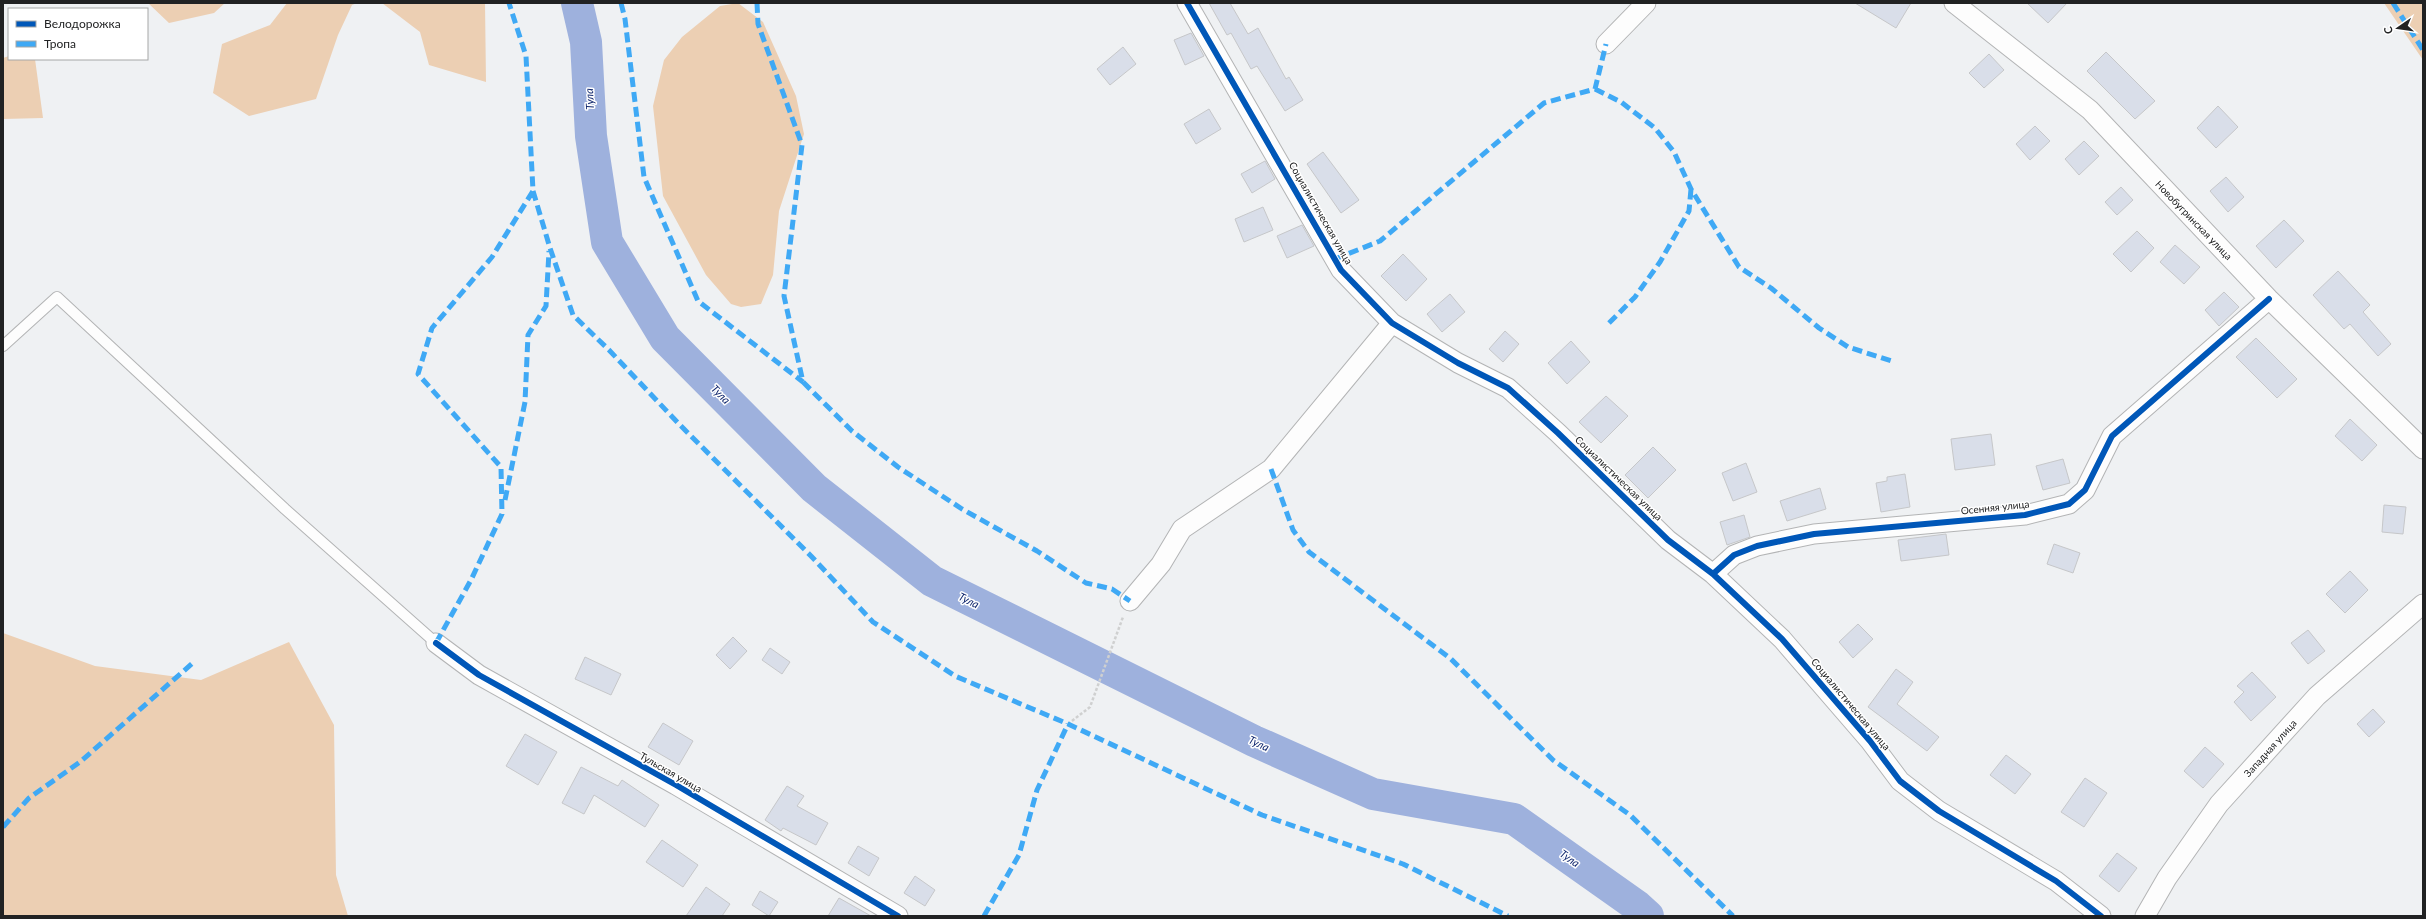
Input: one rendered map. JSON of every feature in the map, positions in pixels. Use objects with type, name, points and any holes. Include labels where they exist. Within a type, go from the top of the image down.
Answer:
[{"type":"street","name":"Социалистическая улица","points":[[1187,3],[1341,270],[1392,323],[1458,364],[1508,388],[1668,540],[1713,574],[1782,639],[1870,741],[1900,781],[1940,811],[2056,881],[2101,916]]},
{"type":"street","points":[[1606,44],[1646,3]]},
{"type":"street","name":"Новобугринская улица","points":[[1954,3],[2090,110],[2269,299],[2423,449]]},
{"type":"street","name":"Осенняя улица","points":[[1713,574],[1734,555],[1757,546],[1814,534],[2025,515],[2069,504],[2085,490],[2112,436],[2269,299]]},
{"type":"street","points":[[1130,601],[1161,564],[1182,529],[1271,469],[1392,323]]},
{"type":"street","name":"Западная улица","points":[[2146,916],[2167,878],[2220,804],[2317,696],[2423,604]]},
{"type":"street","name":"Тульская улица","points":[[436,643],[479,675],[676,785],[898,916]]},
{"type":"lane","points":[[3,346],[57,297],[285,509],[436,643]]},
{"type":"path","points":[[1068,724],[1090,706],[1121,623]]},
{"type":"shaded area","points":[[148,3],[225,3],[214,13],[169,23]]},
{"type":"shaded area","points":[[287,3],[357,3],[352,5],[338,35],[316,99],[249,116],[213,93],[222,44],[270,25]]},
{"type":"shaded area","points":[[382,3],[485,3],[486,82],[429,65],[420,32]]},
{"type":"shaded area","points":[[738,3],[763,22],[796,96],[804,134],[779,211],[773,275],[761,304],[741,307],[731,304],[706,275],[663,196],[653,106],[664,60],[682,37],[720,6]]},
{"type":"shaded area","points":[[2384,3],[2423,3],[2423,60]]},
{"type":"shaded area","points":[[8,56],[8,60],[35,60],[43,118],[3,119],[3,58]]},
{"type":"shaded area","points":[[3,633],[95,666],[201,680],[289,642],[334,725],[336,875],[348,916],[3,916]]},
{"type":"building","points":[[1209,3],[1230,3],[1248,34],[1258,28],[1286,79],[1289,77],[1303,100],[1285,111],[1257,66],[1251,69],[1231,33],[1227,35]]},
{"type":"building","points":[[1855,3],[1911,3],[1896,28]]},
{"type":"building","points":[[2027,3],[2067,3],[2048,23]]},
{"type":"building","points":[[1191,33],[1204,56],[1185,65],[1174,40]]},
{"type":"building","points":[[1123,47],[1136,64],[1110,85],[1097,69]]},
{"type":"building","points":[[2106,52],[2155,101],[2135,119],[2087,71]]},
{"type":"building","points":[[1989,54],[2004,70],[1984,88],[1969,73]]},
{"type":"building","points":[[2218,106],[2238,127],[2216,148],[2197,128]]},
{"type":"building","points":[[1209,109],[1221,129],[1196,144],[1184,124]]},
{"type":"building","points":[[2035,126],[2050,141],[2030,160],[2016,144]]},
{"type":"building","points":[[2084,141],[2099,156],[2079,175],[2065,159]]},
{"type":"building","points":[[1323,152],[1359,200],[1341,213],[1307,164]]},
{"type":"building","points":[[1265,161],[1275,179],[1252,193],[1241,174]]},
{"type":"building","points":[[2226,177],[2244,197],[2228,212],[2210,191]]},
{"type":"building","points":[[2121,187],[2133,200],[2117,215],[2105,202]]},
{"type":"building","points":[[1263,207],[1273,230],[1244,242],[1235,219]]},
{"type":"building","points":[[2284,220],[2304,241],[2276,268],[2256,246]]},
{"type":"building","points":[[1302,225],[1314,246],[1287,258],[1277,236]]},
{"type":"building","points":[[2137,231],[2154,248],[2131,272],[2113,254]]},
{"type":"building","points":[[2175,245],[2200,267],[2184,284],[2160,262]]},
{"type":"building","points":[[1403,254],[1427,279],[1406,301],[1381,276]]},
{"type":"building","points":[[2338,271],[2370,305],[2363,312],[2391,344],[2378,356],[2350,324],[2344,329],[2313,295]]},
{"type":"building","points":[[2224,292],[2239,307],[2219,326],[2205,310]]},
{"type":"building","points":[[1450,294],[1465,312],[1442,332],[1427,314]]},
{"type":"building","points":[[1505,331],[1519,344],[1503,362],[1489,349]]},
{"type":"building","points":[[2256,338],[2297,379],[2277,398],[2236,357]]},
{"type":"building","points":[[1571,341],[1590,362],[1567,384],[1548,363]]},
{"type":"building","points":[[1606,396],[1628,416],[1601,443],[1579,422]]},
{"type":"building","points":[[2350,419],[2377,445],[2362,461],[2335,436]]},
{"type":"building","points":[[1991,434],[1995,465],[1955,470],[1951,439]]},
{"type":"building","points":[[1653,447],[1676,470],[1648,498],[1625,475]]},
{"type":"building","points":[[2063,459],[2070,483],[2043,490],[2036,466]]},
{"type":"building","points":[[1746,463],[1757,492],[1733,501],[1722,473]]},
{"type":"building","points":[[1905,474],[1910,507],[1881,512],[1876,483],[1887,481],[1887,477]]},
{"type":"building","points":[[1820,488],[1826,509],[1787,521],[1780,501]]},
{"type":"building","points":[[2384,505],[2406,507],[2403,534],[2382,532]]},
{"type":"building","points":[[1744,515],[1750,537],[1727,545],[1720,522]]},
{"type":"building","points":[[1946,534],[1949,555],[1901,561],[1898,540]]},
{"type":"building","points":[[2054,544],[2080,553],[2073,573],[2047,564]]},
{"type":"building","points":[[2350,571],[2368,590],[2345,613],[2326,594]]},
{"type":"building","points":[[1858,624],[1873,639],[1853,658],[1839,642]]},
{"type":"building","points":[[2308,630],[2325,651],[2308,664],[2291,643]]},
{"type":"building","points":[[733,637],[747,651],[730,669],[716,655]]},
{"type":"building","points":[[770,648],[790,662],[782,674],[762,660]]},
{"type":"building","points":[[585,657],[621,674],[611,695],[575,679]]},
{"type":"building","points":[[1896,669],[1913,682],[1897,704],[1939,737],[1927,751],[1868,707]]},
{"type":"building","points":[[2252,672],[2276,697],[2251,721],[2234,702],[2244,692],[2237,686]]},
{"type":"building","points":[[2373,709],[2385,722],[2369,737],[2357,724]]},
{"type":"building","points":[[663,723],[693,741],[679,765],[648,747]]},
{"type":"building","points":[[525,734],[557,752],[538,785],[506,766]]},
{"type":"building","points":[[2205,747],[2224,764],[2203,788],[2184,771]]},
{"type":"building","points":[[2006,755],[2031,774],[2015,794],[1990,775]]},
{"type":"building","points":[[581,767],[618,786],[622,780],[659,805],[645,827],[594,795],[584,814],[562,803]]},
{"type":"building","points":[[2085,778],[2107,793],[2084,827],[2061,812]]},
{"type":"building","points":[[787,786],[804,796],[797,806],[828,823],[816,845],[783,828],[781,831],[765,820]]},
{"type":"building","points":[[662,840],[698,865],[683,887],[646,862]]},
{"type":"building","points":[[858,846],[879,858],[869,876],[848,863]]},
{"type":"building","points":[[2117,853],[2137,868],[2119,892],[2099,876]]},
{"type":"building","points":[[915,876],[935,890],[925,906],[904,893]]},
{"type":"building","points":[[706,887],[730,904],[722,916],[686,916]]},
{"type":"building","points":[[760,891],[778,902],[769,916],[752,905]]},
{"type":"building","points":[[839,898],[871,916],[828,916]]},
{"type":"waterway","name":"Тула","points":[[577,3],[586,42],[591,136],[607,242],[665,338],[814,488],[932,581],[1254,741],[1373,794],[1514,819],[1637,906],[1648,916]]},
{"type":"marked path","points":[[436,643],[471,580],[502,514],[501,467],[418,374],[432,328],[492,257],[533,191],[526,56],[509,3]]},
{"type":"marked path","points":[[621,3],[625,19],[644,177],[698,301],[803,382]]},
{"type":"marked path","points":[[757,3],[758,24],[802,145],[784,296],[803,382],[852,431],[898,467],[962,509],[1037,551],[1086,583],[1112,589],[1130,601]]},
{"type":"marked path","points":[[2393,3],[2423,50]]},
{"type":"marked path","points":[[1335,259],[1380,241],[1544,103],[1595,89],[1606,44]]},
{"type":"marked path","points":[[1595,89],[1621,102],[1655,128],[1674,152],[1691,189],[1739,267],[1771,288],[1819,328],[1848,347],[1895,362]]},
{"type":"marked path","points":[[1609,323],[1635,297],[1660,262],[1689,211],[1691,189]]},
{"type":"marked path","points":[[533,191],[550,248],[573,315],[811,556],[873,622],[955,676],[1068,724],[1262,815],[1403,864],[1508,916]]},
{"type":"marked path","points":[[505,500],[525,402],[528,335],[546,306],[549,251]]},
{"type":"marked path","points":[[1271,469],[1293,530],[1309,552],[1451,659],[1553,760],[1630,815],[1733,916]]},
{"type":"marked path","points":[[3,827],[29,798],[80,762],[195,661]]},
{"type":"marked path","points":[[984,916],[1019,855],[1037,790],[1068,724]]},
{"type":"cycle path","points":[[1187,3],[1341,270],[1392,323],[1458,363],[1508,388],[1558,433],[1668,540],[1713,574],[1782,639],[1870,741],[1900,781],[1939,811],[2056,881],[2101,916]]},
{"type":"cycle path","points":[[1713,574],[1734,555],[1757,546],[1814,534],[2025,515],[2069,504],[2085,490],[2112,436],[2269,299]]},
{"type":"cycle path","points":[[436,643],[479,675],[676,785],[898,916]]}]
